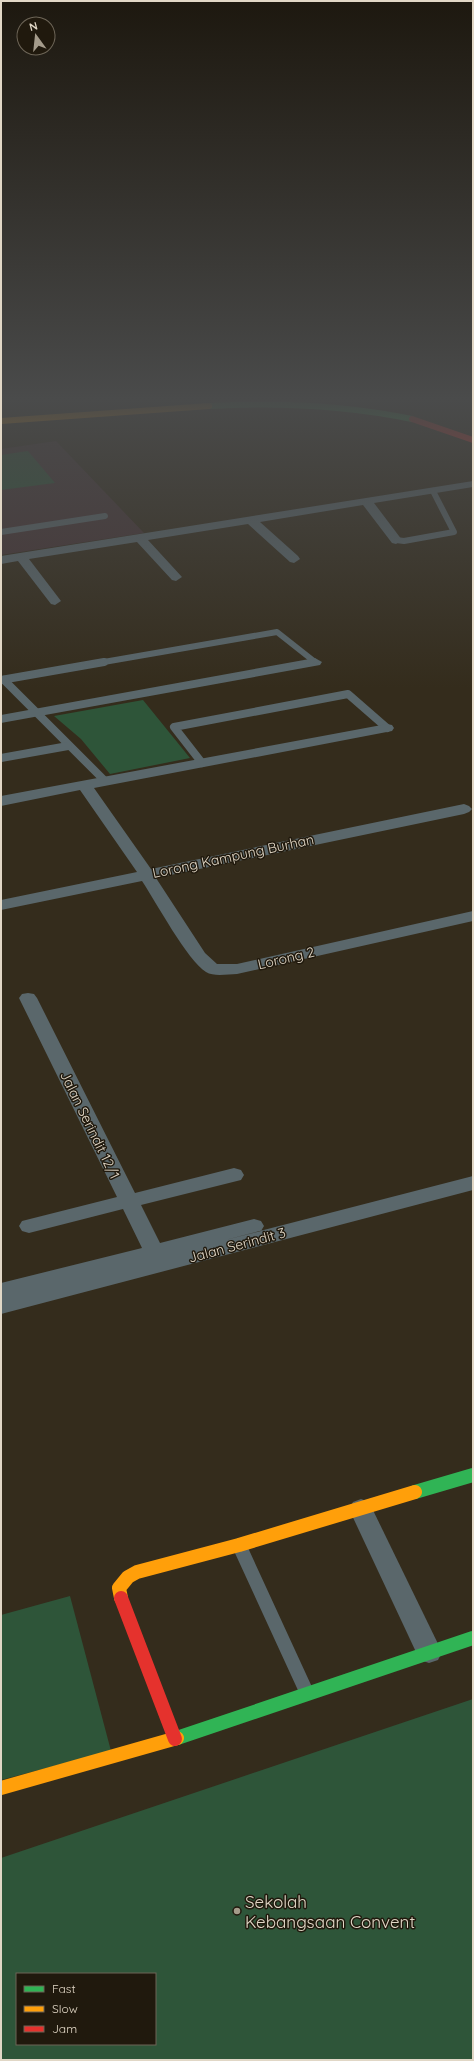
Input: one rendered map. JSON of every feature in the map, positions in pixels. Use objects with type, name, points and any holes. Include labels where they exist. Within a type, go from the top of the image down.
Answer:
[{"type":"main road","points":[[175,1739],[120,1596],[118,1588],[128,1577],[137,1572],[239,1545],[473,1475]]},
{"type":"main road","points":[[1,1788],[175,1739],[473,1638]]},
{"type":"street","points":[[1,560],[395,496]]},
{"type":"street","points":[[366,501],[396,540]]},
{"type":"street","points":[[250,520],[294,559]]},
{"type":"street","points":[[140,538],[176,577]]},
{"type":"street","points":[[21,557],[55,601]]},
{"type":"street","points":[[1,719],[315,662]]},
{"type":"street","points":[[1,800],[84,786],[387,728]]},
{"type":"street","name":"Lorong 2","points":[[84,786],[146,874],[199,956],[213,969],[237,969],[473,916]]},
{"type":"street","name":"Lorong Kampung Burhan","points":[[1,905],[464,809]]},
{"type":"street","name":"Jalan Serindit 12/1","points":[[28,998],[154,1251]]},
{"type":"street","points":[[29,1226],[234,1175]]},
{"type":"street","name":"Jalan Serindit 3","points":[[1,1306],[473,1183]]},
{"type":"street","points":[[1,1291],[254,1226]]},
{"type":"street","points":[[361,1509],[428,1652]]},
{"type":"lane","points":[[396,540],[404,542],[454,532],[436,496]]},
{"type":"lane","points":[[1,532],[104,516]]},
{"type":"lane","points":[[2,680],[277,632],[315,662]]},
{"type":"lane","points":[[2,680],[37,712],[68,746],[111,780]]},
{"type":"lane","points":[[202,763],[174,727],[348,694],[387,728]]},
{"type":"lane","points":[[1,758],[68,746]]},
{"type":"lane","points":[[239,1545],[307,1695]]},
{"type":"shaded area","points":[[1,496],[109,496],[144,533],[1,555]]},
{"type":"green space","points":[[143,700],[190,758],[110,774],[81,739],[54,716]]},
{"type":"green space","points":[[70,1596],[111,1751],[1,1780],[1,1615]]},
{"type":"green space","name":"Sekolah Kebangsaan Convent","points":[[473,1699],[473,2060],[1,2060],[1,1858]]},
{"type":"traffic: fast","points":[[415,1492],[473,1475]]},
{"type":"traffic: fast","points":[[177,1738],[473,1638]]},
{"type":"traffic: slow","points":[[121,1598],[119,1588],[128,1577],[137,1572],[239,1545],[415,1492]]},
{"type":"traffic: slow","points":[[1,1788],[177,1738]]},
{"type":"traffic: jam","points":[[121,1598],[175,1739]]},
{"type":"place","name":"Sekolah Kebangsaan Convent","points":[[237,1911]]}]
